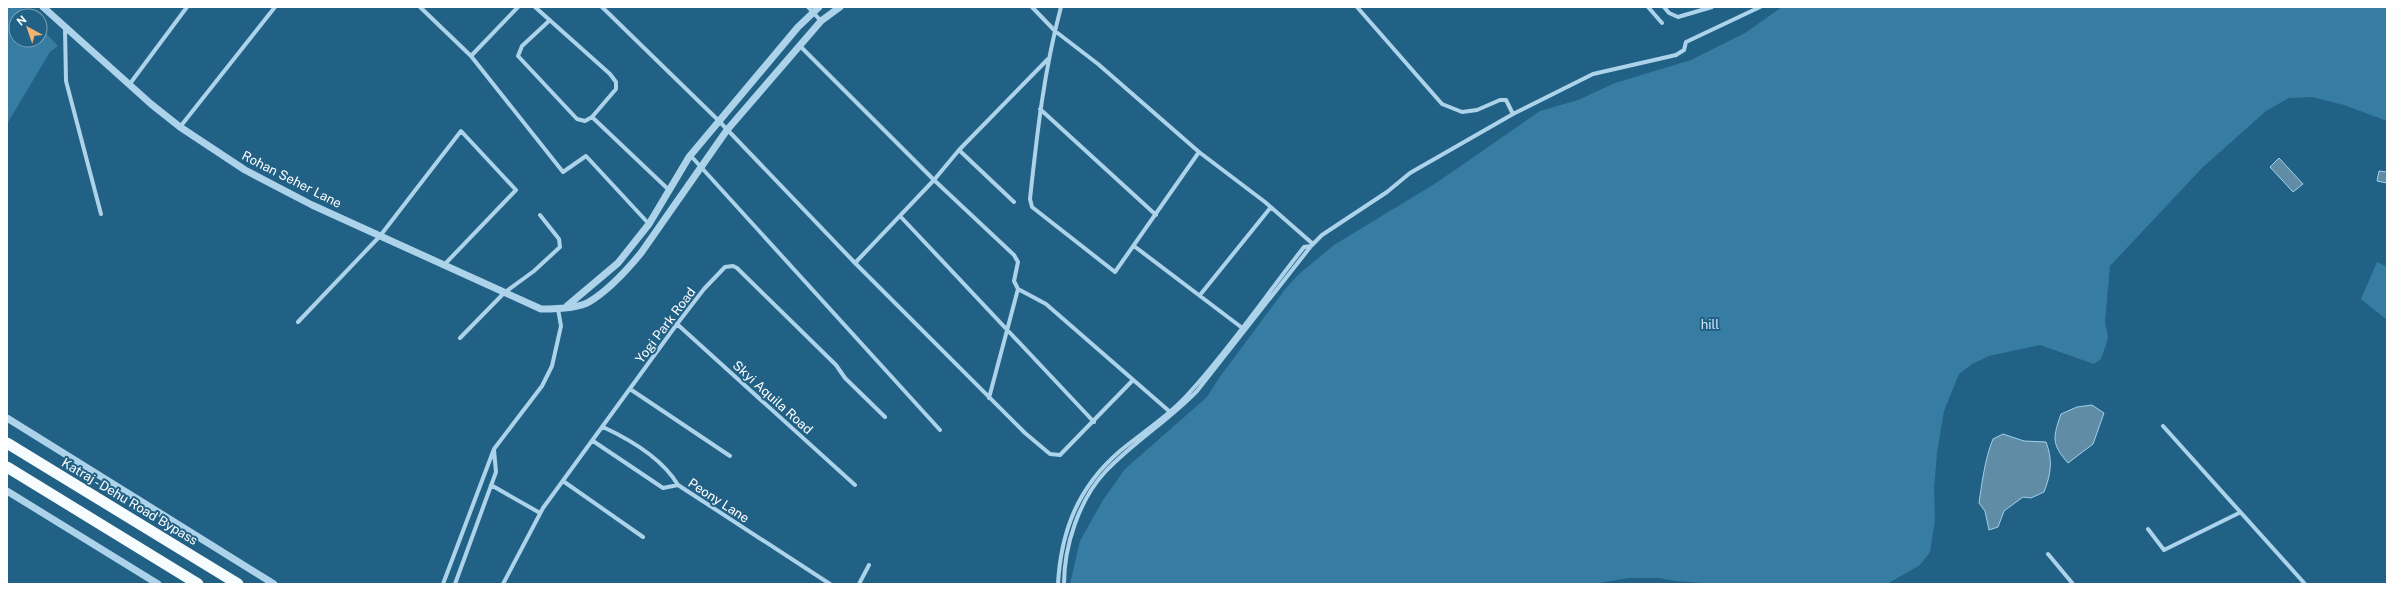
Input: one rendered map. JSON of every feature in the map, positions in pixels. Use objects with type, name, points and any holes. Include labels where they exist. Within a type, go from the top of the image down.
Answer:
[{"type":"highway","name":"Katraj - Dehu Road Bypass","points":[[7,443],[238,584]]},
{"type":"highway","points":[[7,467],[198,584]]},
{"type":"street","name":"Rohan Seher Lane","points":[[42,7],[129,85],[180,127],[246,170],[443,266],[540,309],[561,308],[588,302],[626,271],[641,253],[727,130],[799,45],[821,21],[836,8]]},
{"type":"street","points":[[129,85],[187,7]]},
{"type":"street","points":[[180,127],[275,7]]},
{"type":"street","points":[[420,7],[471,56],[563,172],[586,156],[649,224]]},
{"type":"street","points":[[535,7],[550,20],[610,74],[616,82],[616,89],[592,116],[585,121],[577,119],[518,56],[522,46],[550,20]]},
{"type":"street","points":[[602,7],[718,120],[855,264],[989,398],[1050,454],[1060,455],[1134,380]]},
{"type":"street","points":[[1032,7],[1055,31],[1098,64],[1199,152],[1271,207],[1312,245]]},
{"type":"street","points":[[1061,7],[1049,59],[1040,109],[1030,199],[1032,207],[1115,272],[1199,152]]},
{"type":"street","points":[[1357,7],[1442,104],[1462,112],[1477,110],[1500,100],[1506,100],[1513,114]]},
{"type":"street","points":[[1648,7],[1662,23]]},
{"type":"street","points":[[1664,7],[1669,13],[1678,17],[1712,7]]},
{"type":"street","points":[[1064,584],[1066,553],[1080,512],[1104,473],[1122,456],[1178,411],[1197,391],[1312,245],[1387,192],[1410,173],[1513,114],[1593,74],[1676,55],[1684,50],[1686,42],[1760,7]]},
{"type":"street","points":[[471,56],[515,8]]},
{"type":"street","points":[[442,584],[494,449],[542,386],[552,366],[561,326],[561,308],[618,263],[649,224],[690,155],[813,8],[821,21]]},
{"type":"street","points":[[65,28],[66,81],[101,214]]},
{"type":"street","points":[[799,45],[934,180],[1014,255],[1018,262],[1014,281],[1018,289],[1046,304],[1169,411]]},
{"type":"street","points":[[855,264],[934,180],[959,150],[1049,59]]},
{"type":"street","points":[[1040,109],[1156,215]]},
{"type":"street","points":[[592,116],[669,190]]},
{"type":"street","points":[[298,322],[380,236],[461,131],[516,190],[443,266]]},
{"type":"street","points":[[959,150],[1014,202]]},
{"type":"street","points":[[690,155],[940,430]]},
{"type":"street","points":[[1200,295],[1271,207]]},
{"type":"street","points":[[460,338],[504,293],[534,271],[560,247],[559,239],[540,215]]},
{"type":"street","points":[[900,216],[1007,332],[1094,422]]},
{"type":"street","points":[[1058,584],[1060,552],[1067,527],[1084,494],[1112,458],[1190,393],[1304,247],[1312,245]]},
{"type":"street","points":[[1134,246],[1241,327]]},
{"type":"street","name":"Yogi Park Road","points":[[504,584],[540,513],[677,324],[704,289],[725,267],[733,266],[836,365],[845,378],[886,417]]},
{"type":"street","points":[[989,398],[1018,289]]},
{"type":"street","name":"Skyi Aquila Road","points":[[677,324],[855,485]]},
{"type":"street","points":[[630,389],[730,456]]},
{"type":"street","points":[[7,418],[274,584]]},
{"type":"street","points":[[2163,426],[2305,584]]},
{"type":"street","name":"Peony Lane","points":[[603,427],[647,452],[670,472],[678,486],[830,584]]},
{"type":"street","points":[[593,441],[663,488],[678,486]]},
{"type":"street","points":[[455,584],[496,472],[494,449]]},
{"type":"street","points":[[563,481],[643,537]]},
{"type":"street","points":[[491,485],[540,513]]},
{"type":"street","points":[[7,491],[158,584]]},
{"type":"street","points":[[2148,530],[2164,550],[2239,512]]},
{"type":"street","points":[[2048,554],[2073,584]]},
{"type":"street","points":[[860,584],[869,565]]},
{"type":"green space","points":[[7,7],[21,7],[22,8],[8,8],[8,48],[48,48],[48,35],[58,46],[50,52],[7,124]]},
{"type":"green space","name":"hill","points":[[1782,7],[2387,7],[2387,121],[2344,105],[2312,97],[2289,98],[2266,111],[2202,168],[2110,266],[2105,322],[2108,337],[2101,359],[2094,364],[2040,345],[1989,356],[1972,364],[1959,374],[1944,411],[1937,453],[1934,488],[1935,520],[1930,552],[1920,565],[1887,584],[1718,584],[1675,581],[1659,578],[1629,578],[1593,584],[1070,584],[1080,541],[1103,500],[1125,469],[1207,397],[1219,378],[1286,288],[1299,274],[1334,245],[1436,183],[1540,111],[1578,100],[1615,83],[1691,60],[1745,33]]},
{"type":"green space","points":[[2377,262],[2387,267],[2387,320],[2361,299]]},
{"type":"shaded area","points":[[2279,158],[2303,184],[2293,192],[2270,167]]},
{"type":"shaded area","points":[[2379,171],[2387,172],[2387,183],[2377,181]]},
{"type":"shaded area","points":[[2092,405],[2104,413],[2093,444],[2068,463],[2059,451],[2055,440],[2056,429],[2061,414],[2077,407]]},
{"type":"shaded area","points":[[2003,434],[2024,441],[2046,442],[2050,455],[2050,473],[2044,492],[2031,498],[2023,497],[2004,511],[1998,527],[1989,530],[1985,511],[1979,503],[1990,446],[1993,439]]}]
